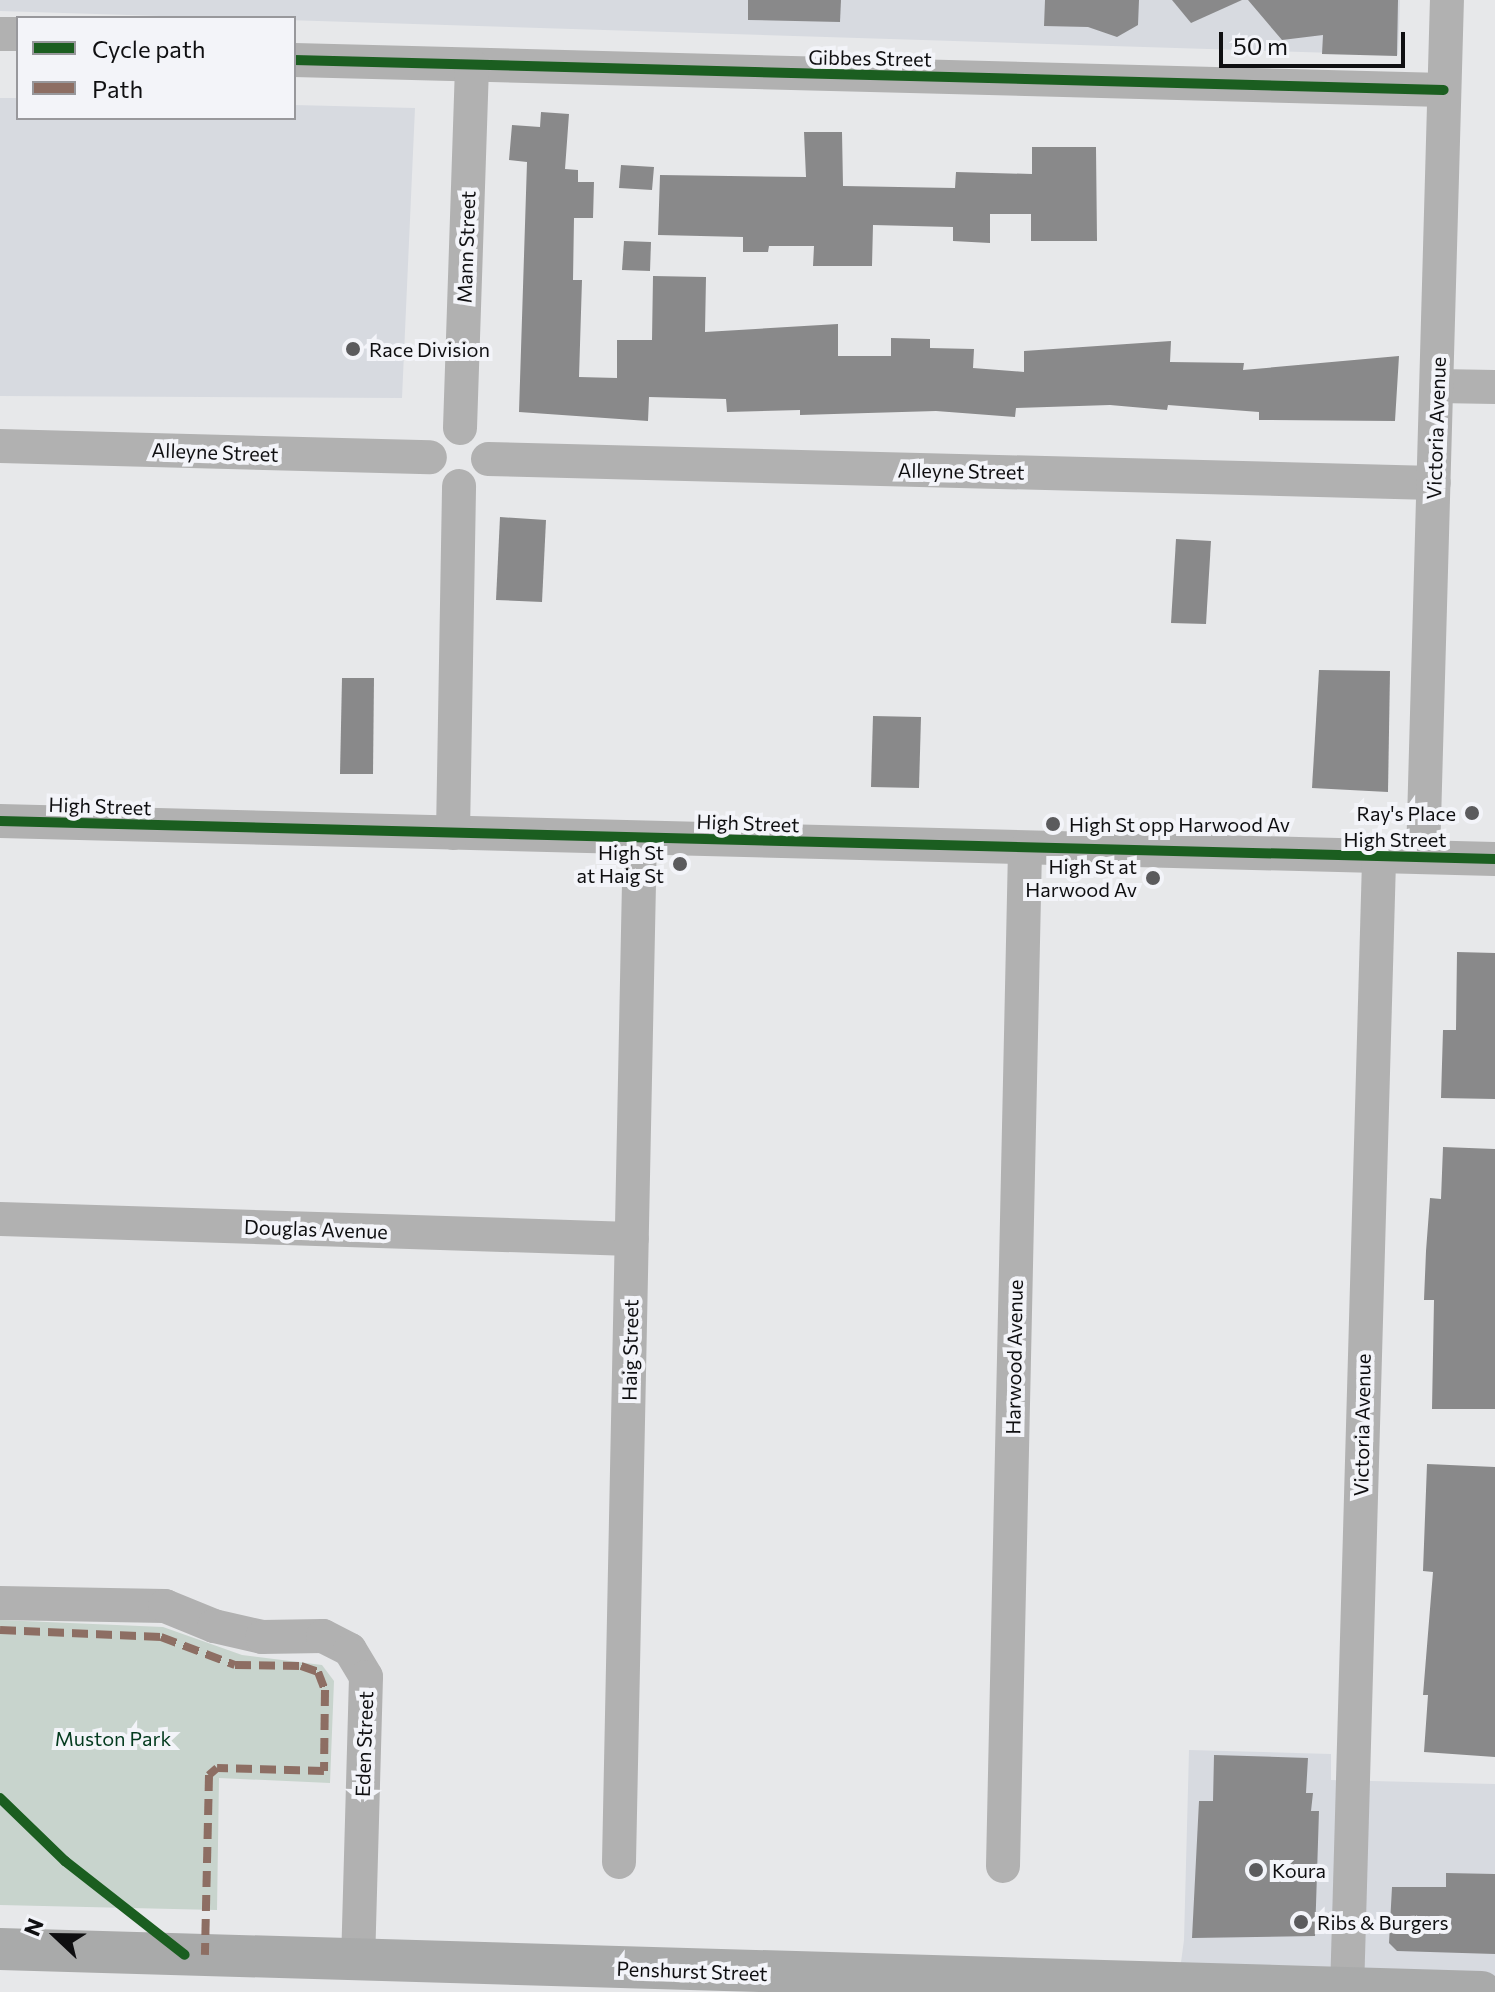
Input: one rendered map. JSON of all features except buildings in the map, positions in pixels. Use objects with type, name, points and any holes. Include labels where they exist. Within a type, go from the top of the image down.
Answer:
[{"type":"main road","name":"Penshurst Street","points":[[0,1949],[1347,1991],[1481,1992]]},
{"type":"street","name":"Victoria Avenue","points":[[1423,857],[1447,0]]},
{"type":"street","name":"Gibbes Street","points":[[296,60],[1444,90]]},
{"type":"street","name":"Mann Street","points":[[460,428],[472,66]]},
{"type":"street","points":[[1438,386],[1495,387]]},
{"type":"street","points":[[460,428],[477,434],[488,459],[482,476],[459,486],[442,481],[430,457],[436,440],[460,428]]},
{"type":"street","name":"Alleyne Street","points":[[0,446],[430,457]]},
{"type":"street","name":"Alleyne Street","points":[[488,459],[1434,483]]},
{"type":"street","points":[[453,833],[459,486]]},
{"type":"street","name":"High Street","points":[[0,821],[1495,859]]},
{"type":"street","name":"Haig Street","points":[[619,1862],[640,838]]},
{"type":"street","name":"Harwood Avenue","points":[[1003,1866],[1025,849]]},
{"type":"street","name":"Victoria Avenue","points":[[1347,1991],[1379,858]]},
{"type":"street","name":"Douglas Avenue","points":[[0,1219],[632,1239]]},
{"type":"street","name":"Eden Street","points":[[0,1603],[165,1606],[214,1626],[262,1637],[323,1636],[350,1650],[366,1677],[358,1960]]},
{"type":"shaded area","points":[[0,0],[1400,0],[1398,55],[296,20],[296,16],[0,11]]},
{"type":"shaded area","points":[[0,98],[16,98],[16,120],[296,120],[296,105],[415,108],[402,398],[0,396]]},
{"type":"shaded area","points":[[1189,1750],[1331,1754],[1331,1780],[1495,1784],[1495,1992],[1177,1992],[1184,1940]]},
{"type":"green space","name":"Muston Park","points":[[0,1620],[163,1627],[242,1655],[322,1665],[334,1681],[330,1783],[219,1778],[217,1910],[0,1905]]},
{"type":"marked path","points":[[0,1630],[161,1637],[235,1665],[301,1666],[318,1672],[325,1690],[324,1771],[217,1768],[209,1775],[205,1955]]},
{"type":"cycle path","points":[[296,60],[1444,90]]},
{"type":"cycle path","points":[[0,821],[1495,859]]},
{"type":"cycle path","points":[[0,1798],[65,1861],[185,1955]]},
{"type":"place","name":"Race Division","points":[[353,349]]},
{"type":"place","name":"Ray's Place","points":[[1472,813]]},
{"type":"place","name":"High St opp Harwood Av","points":[[1053,824]]},
{"type":"place","name":"High St at Haig St","points":[[680,864]]},
{"type":"place","name":"High St at Harwood Av","points":[[1153,878]]},
{"type":"place","name":"Koura","points":[[1256,1870]]},
{"type":"place","name":"Ribs & Burgers","points":[[1301,1922]]}]
